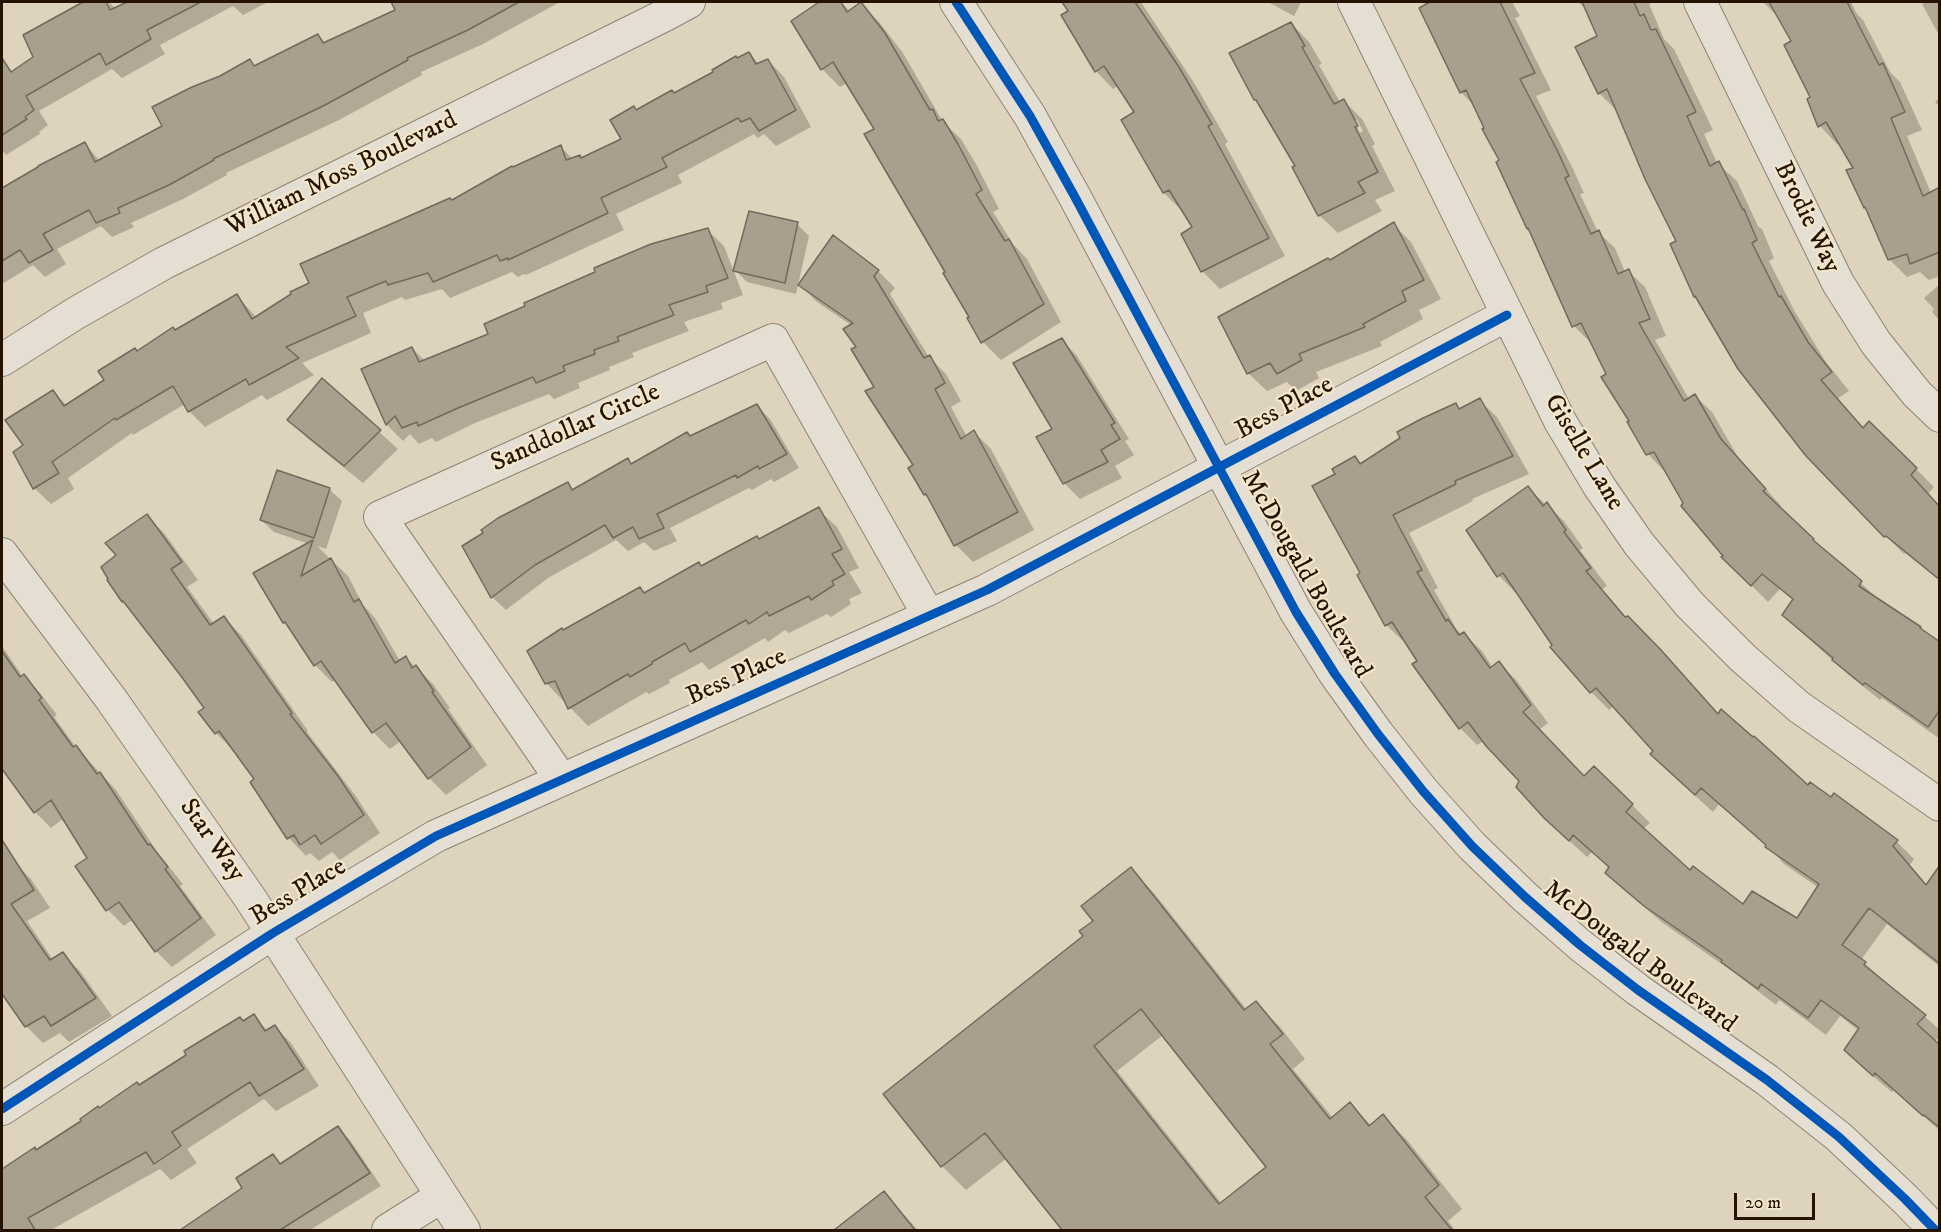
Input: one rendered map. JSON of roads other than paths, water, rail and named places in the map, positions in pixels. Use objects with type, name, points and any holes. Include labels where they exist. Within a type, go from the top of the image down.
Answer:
[{"type":"street","name":"William Moss Boulevard","points":[[2,360],[76,313],[164,263],[689,2]]},
{"type":"street","name":"McDougald Boulevard","points":[[956,2],[1030,116],[1296,612],[1335,674],[1416,783],[1472,846],[1580,945],[1638,990],[1767,1080],[1839,1137],[1935,1230]]},
{"type":"street","name":"Giselle Lane","points":[[1354,2],[1560,421],[1599,486],[1639,544],[1690,605],[1743,658],[1799,707],[1940,805]]},
{"type":"street","name":"Brodie Way","points":[[1700,2],[1838,283],[1876,343],[1917,394],[1940,416]]},
{"type":"street","name":"Bess Place","points":[[5,1101],[273,933],[436,836],[987,590],[1507,315]]},
{"type":"street","name":"Sanddollar Circle","points":[[561,779],[380,517],[773,340],[929,616]]},
{"type":"street","name":"Star Way","points":[[2,554],[111,699],[188,807],[273,933],[464,1230]]},
{"type":"street","points":[[388,1230],[442,1196]]}]
